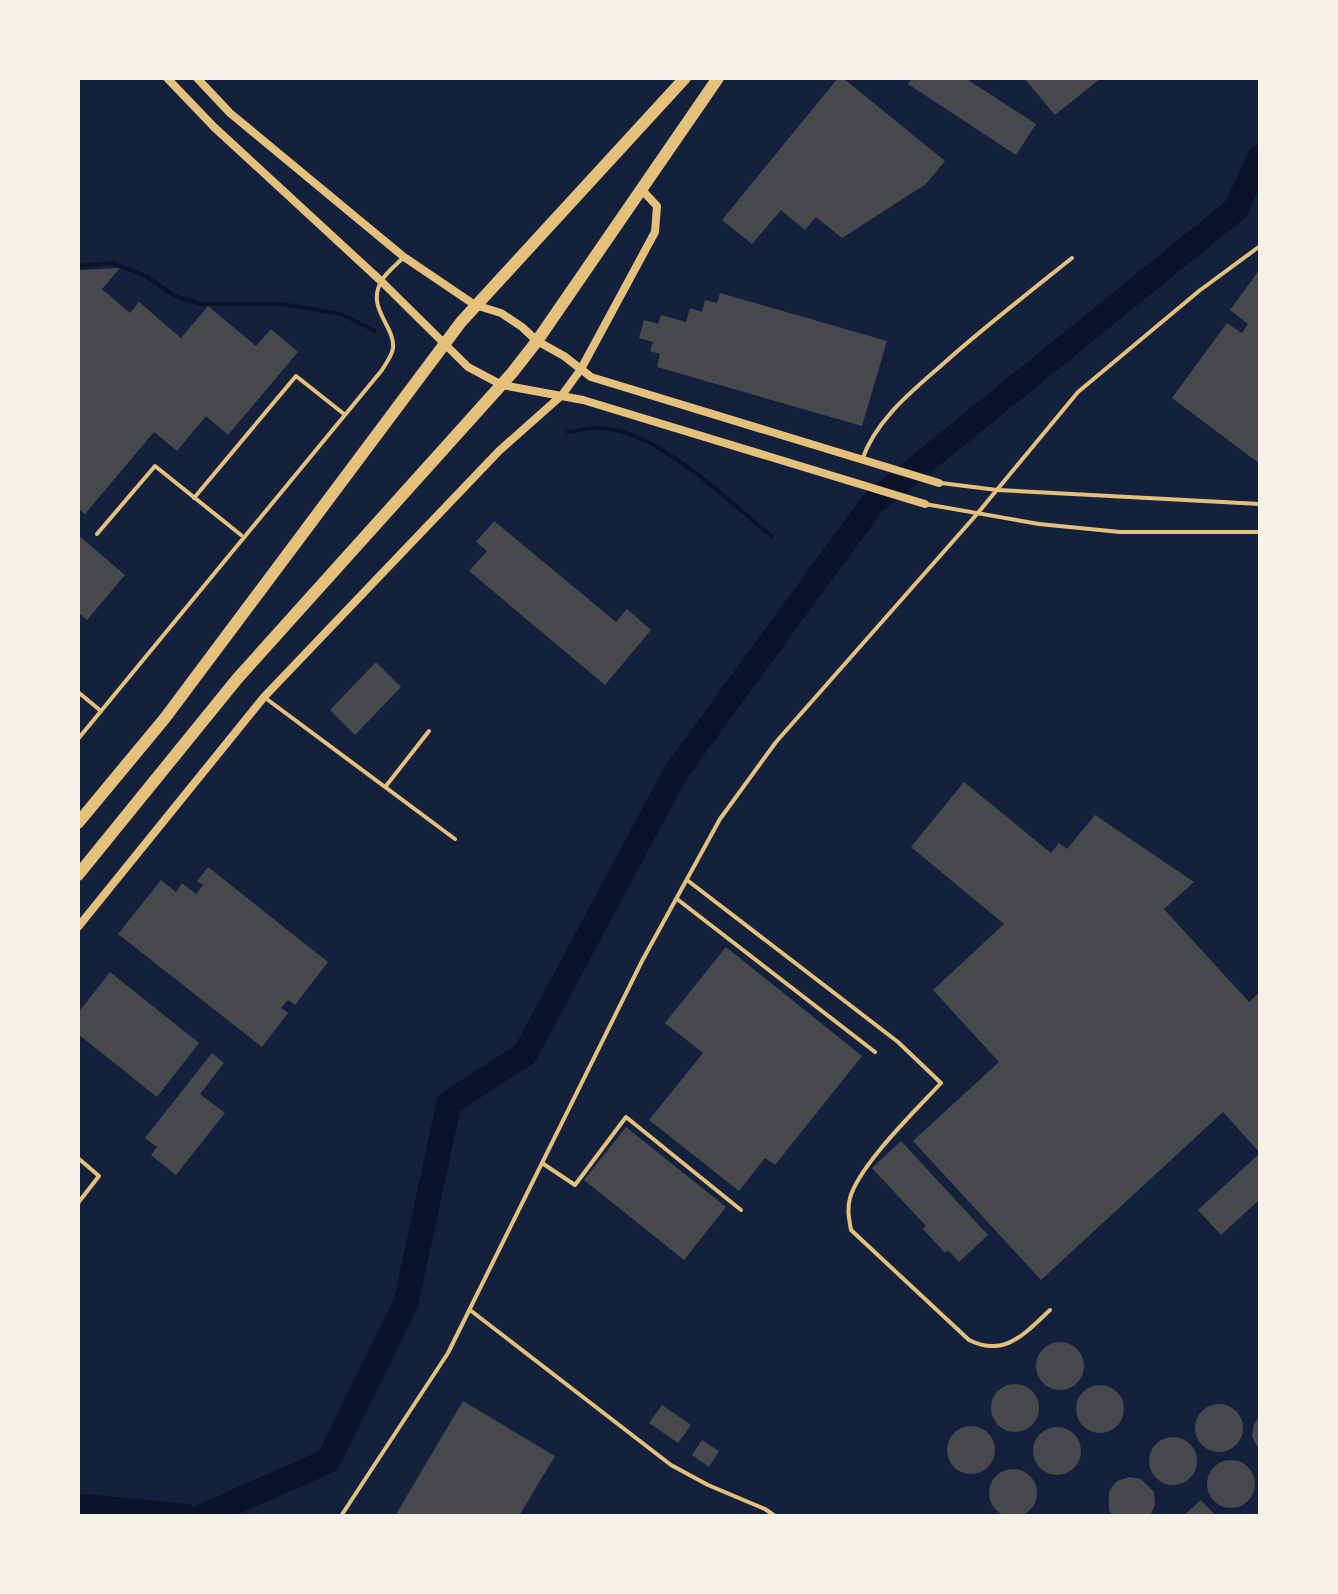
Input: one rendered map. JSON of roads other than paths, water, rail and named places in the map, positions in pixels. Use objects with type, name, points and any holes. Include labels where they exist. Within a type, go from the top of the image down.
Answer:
[{"type":"highway","points":[[78,824],[165,718],[444,344],[686,78]]},
{"type":"highway","points":[[78,875],[237,679],[502,385],[537,341],[718,78]]},
{"type":"street","points":[[166,78],[468,367],[502,385],[583,400],[925,504]]},
{"type":"street","points":[[196,78],[230,113],[404,257],[476,305],[500,313],[522,327],[591,377],[940,483]]},
{"type":"street","points":[[78,927],[264,697],[499,451],[562,395],[582,369],[654,232],[658,206],[641,189]]},
{"type":"street","points":[[855,482],[862,460]]},
{"type":"lane","points":[[341,1516],[448,1353],[642,961],[720,819],[776,742],[977,514],[1078,392],[1260,246]]},
{"type":"lane","points":[[78,739],[382,370],[393,351],[392,338],[376,298],[381,281],[404,257]]},
{"type":"lane","points":[[862,460],[882,424],[911,392],[1072,258]]},
{"type":"lane","points":[[194,498],[296,376],[345,415]]},
{"type":"lane","points":[[97,534],[155,466],[243,537]]},
{"type":"lane","points":[[940,483],[997,490],[1260,504]]},
{"type":"lane","points":[[925,504],[1120,532],[1260,532]]},
{"type":"lane","points":[[78,692],[100,710]]},
{"type":"lane","points":[[264,697],[454,839]]},
{"type":"lane","points":[[386,788],[429,730]]},
{"type":"lane","points":[[687,880],[898,1042],[941,1083],[890,1139],[857,1183],[849,1204],[851,1230],[975,1344],[998,1346],[1014,1342],[1050,1310]]},
{"type":"lane","points":[[676,898],[874,1052]]},
{"type":"lane","points":[[542,1163],[574,1185],[626,1117],[741,1210]]},
{"type":"lane","points":[[78,1158],[99,1176],[78,1203]]},
{"type":"lane","points":[[470,1310],[671,1465],[775,1516]]},
{"type":"waterway","points":[[203,1516],[328,1461],[406,1303],[449,1103],[525,1054],[676,772],[872,504],[1236,209],[1260,157]]},
{"type":"waterway","points":[[78,266],[112,263],[146,276],[175,296],[200,304],[282,304],[341,314],[375,331]]},
{"type":"waterway","points":[[568,432],[600,428],[645,441],[690,469],[771,536]]},
{"type":"waterway","points":[[78,1506],[185,1516]]}]
